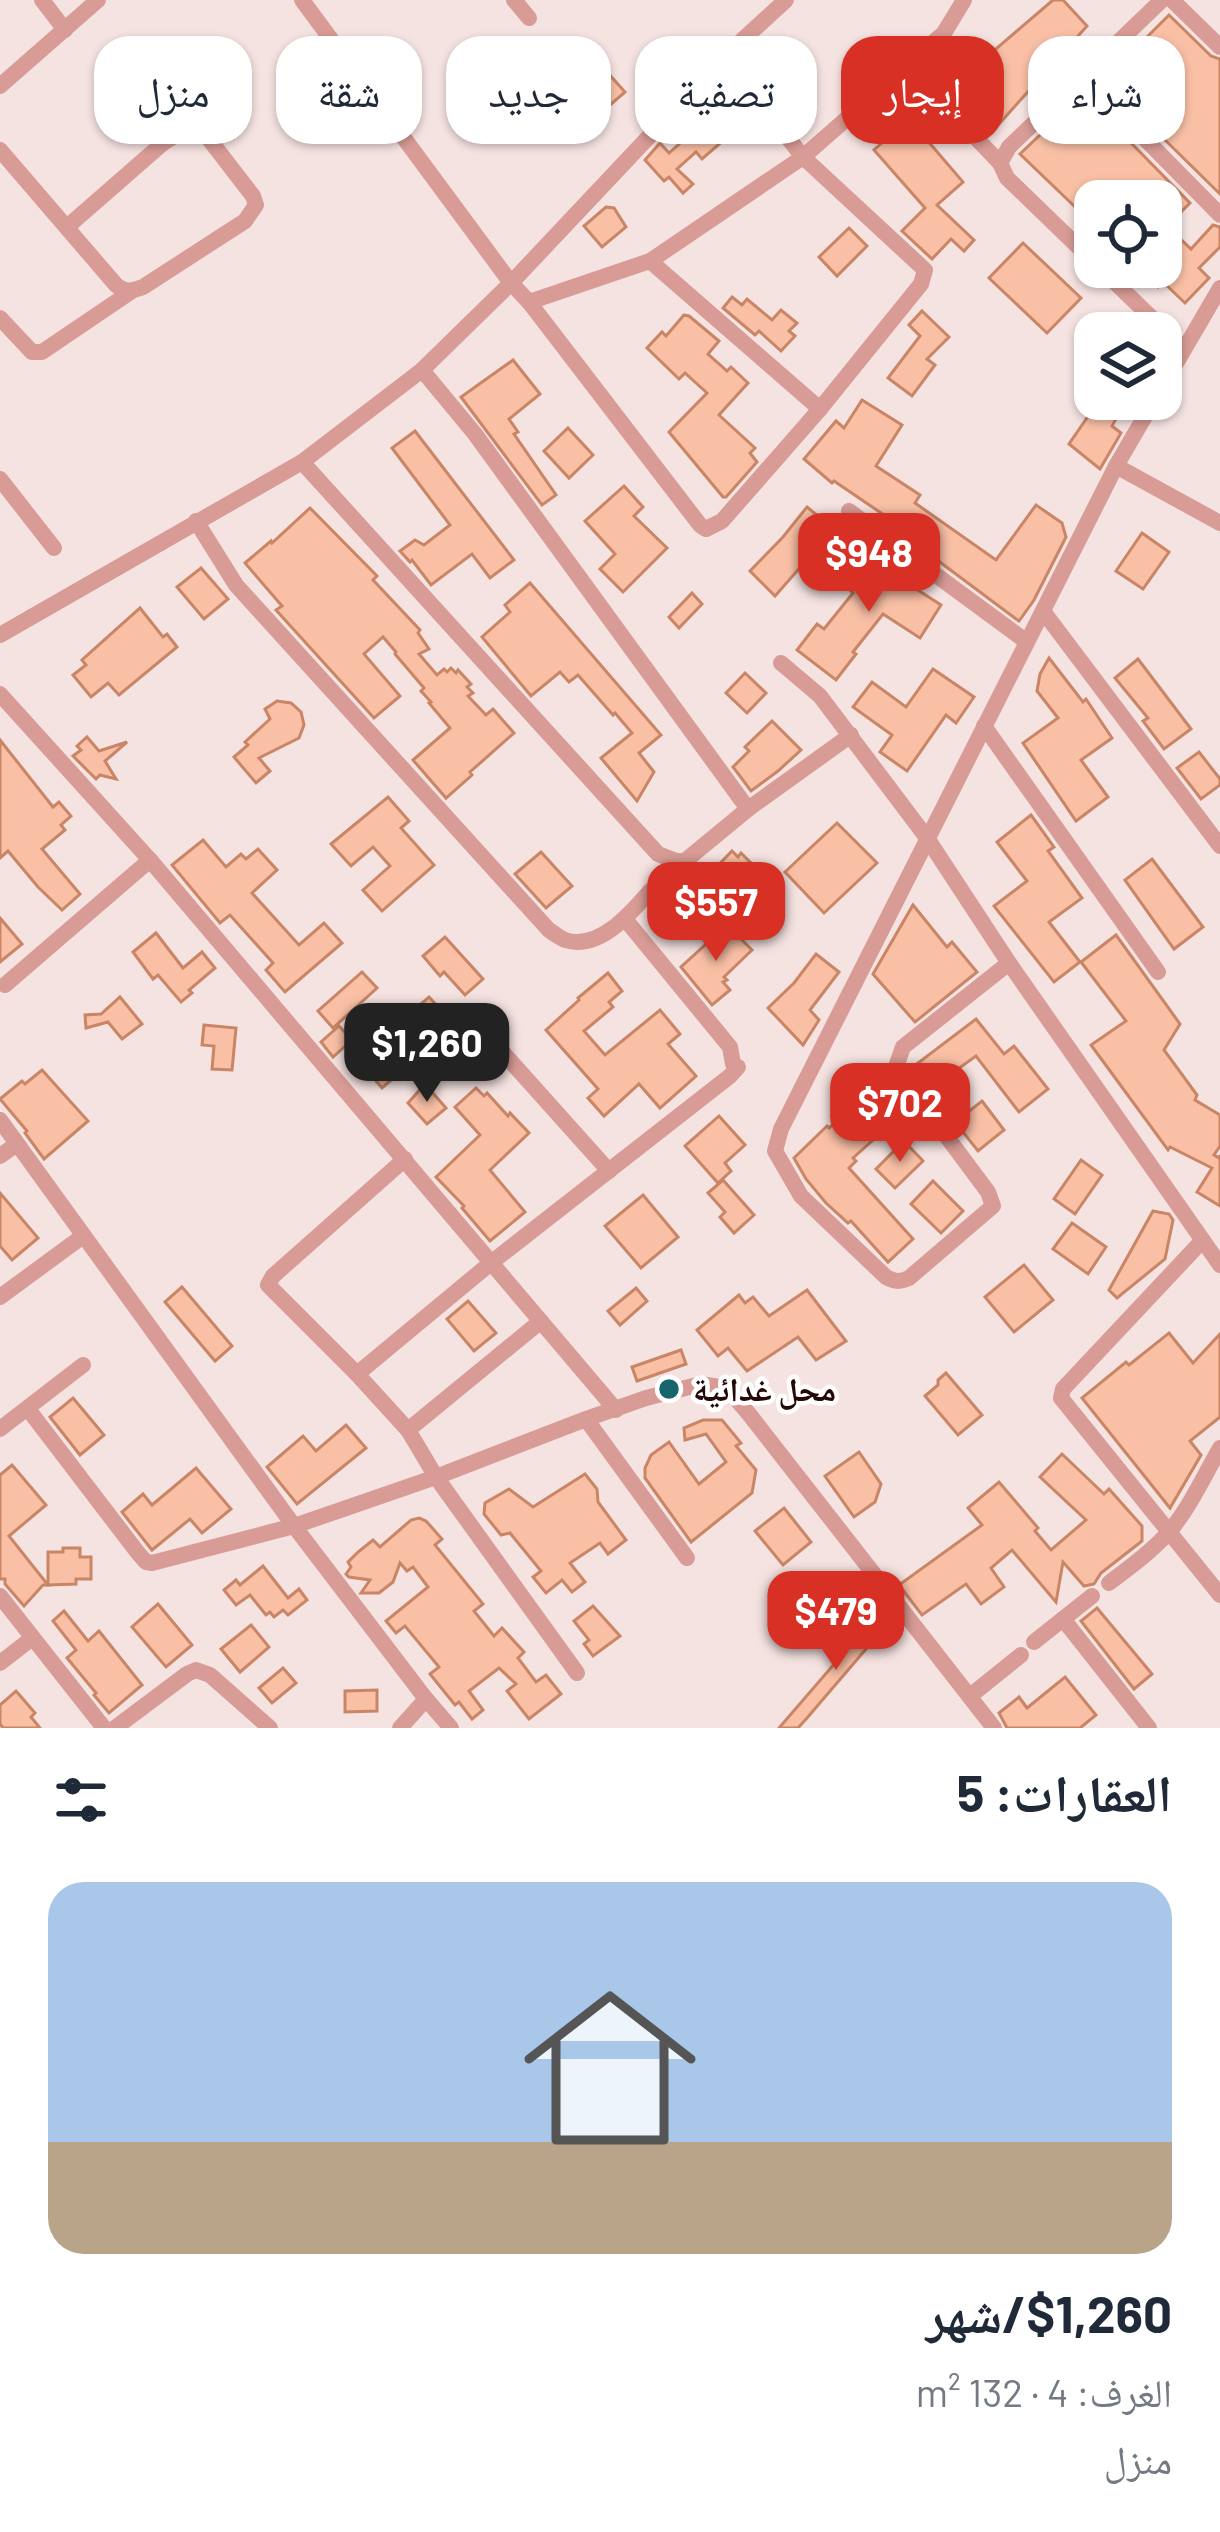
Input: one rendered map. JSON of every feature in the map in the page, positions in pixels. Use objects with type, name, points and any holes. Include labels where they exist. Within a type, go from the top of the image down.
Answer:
[{"type":"street","points":[[42,0],[65,29]]},
{"type":"street","points":[[0,86],[98,0]]},
{"type":"street","points":[[302,0],[511,283],[706,529],[722,521],[820,409],[921,284],[925,271],[792,144]]},
{"type":"street","points":[[514,0],[529,18]]},
{"type":"street","points":[[747,36],[786,0]]},
{"type":"street","points":[[941,36],[964,0]]},
{"type":"street","points":[[1126,36],[1162,0]]},
{"type":"street","points":[[1172,0],[1220,47]]},
{"type":"street","points":[[530,302],[650,261],[803,158],[841,124]]},
{"type":"street","points":[[1000,163],[1028,129]]},
{"type":"street","points":[[0,318],[32,352],[42,352],[245,221],[256,205],[209,139],[201,133],[178,133],[67,227]]},
{"type":"street","points":[[0,635],[302,462],[422,370],[642,144]]},
{"type":"street","points":[[982,144],[1007,178],[1074,243]]},
{"type":"street","points":[[1150,144],[1220,215]]},
{"type":"street","points":[[0,150],[116,285],[132,291]]},
{"type":"street","points":[[650,261],[820,409]]},
{"type":"street","points":[[1121,288],[1184,350]]},
{"type":"street","points":[[1182,353],[1220,289]]},
{"type":"street","points":[[422,370],[479,440],[748,809]]},
{"type":"street","points":[[1009,963],[898,1055],[899,1074],[993,1205],[909,1278],[893,1281],[802,1196],[775,1151],[781,1129],[1143,420]]},
{"type":"street","points":[[302,462],[658,854],[685,860],[850,735]]},
{"type":"street","points":[[1116,466],[1220,523]]},
{"type":"street","points":[[0,479],[54,548]]},
{"type":"street","points":[[848,512],[1027,643]]},
{"type":"street","points":[[196,521],[236,585],[548,929],[564,940],[601,934],[625,920],[650,891]]},
{"type":"street","points":[[1043,611],[1220,846]]},
{"type":"street","points":[[781,663],[820,696],[927,838],[1220,1265]]},
{"type":"street","points":[[0,694],[150,860],[616,1411]]},
{"type":"street","points":[[984,726],[1159,972]]},
{"type":"street","points":[[5,985],[150,860]]},
{"type":"street","points":[[357,1374],[738,1066],[733,1064],[730,1047],[625,920]]},
{"type":"street","points":[[488,1036],[609,1171]]},
{"type":"street","points":[[0,1120],[293,1526],[451,1728]]},
{"type":"street","points":[[0,1156],[17,1144]]},
{"type":"street","points":[[405,1160],[268,1285],[408,1430],[436,1477],[578,1673]]},
{"type":"street","points":[[0,1297],[83,1236]]},
{"type":"street","points":[[1202,1240],[1064,1389],[1061,1398],[1220,1595]]},
{"type":"street","points":[[408,1430],[541,1321]]},
{"type":"street","points":[[0,1429],[83,1364]]},
{"type":"street","points":[[28,1409],[146,1562],[152,1563],[293,1526],[646,1398],[701,1384],[719,1387],[736,1399],[994,1728]]},
{"type":"street","points":[[586,1419],[687,1558]]},
{"type":"street","points":[[1109,1583],[1169,1532],[1220,1448]]},
{"type":"street","points":[[0,1596],[104,1728]]},
{"type":"street","points":[[970,1696],[1091,1596]]},
{"type":"street","points":[[1063,1619],[1150,1728]]},
{"type":"street","points":[[0,1664],[31,1639]]},
{"type":"street","points":[[116,1728],[196,1670],[210,1675],[270,1728]]},
{"type":"street","points":[[400,1728],[426,1699]]},
{"type":"building","points":[[1053,0],[1063,0],[1087,26],[1078,36],[1028,36],[1028,92],[1004,118],[1004,42]]},
{"type":"building","points":[[1169,15],[1211,56],[1220,59],[1220,194],[1169,144],[1185,144],[1185,36],[1148,36]]},
{"type":"building","points":[[611,76],[625,92],[611,104]]},
{"type":"building","points":[[659,144],[669,153],[679,144],[719,144],[702,159],[696,152],[677,169],[693,184],[683,193],[645,160]]},
{"type":"building","points":[[881,144],[930,144],[963,182],[937,205],[974,240],[964,251],[951,239],[932,259],[902,231],[925,208],[874,150]]},
{"type":"building","points":[[1030,144],[1132,144],[1167,180],[1074,180],[1074,206],[1020,154]]},
{"type":"building","points":[[606,207],[614,208],[626,227],[602,247],[584,226]]},
{"type":"building","points":[[1213,225],[1220,227],[1220,247],[1199,268],[1209,278],[1185,303],[1169,288],[1182,288],[1182,240],[1191,249]]},
{"type":"building","points":[[849,228],[867,246],[837,276],[819,257]]},
{"type":"building","points":[[1023,243],[1081,298],[1047,333],[989,278]]},
{"type":"building","points":[[732,297],[742,305],[747,299],[772,320],[781,310],[797,323],[789,331],[795,336],[781,351],[759,331],[755,335],[723,308]]},
{"type":"building","points":[[922,311],[949,337],[927,359],[935,365],[912,396],[888,378],[920,336],[909,325]]},
{"type":"building","points":[[684,315],[719,341],[708,354],[748,383],[719,415],[755,448],[750,453],[757,462],[726,497],[669,432],[707,393],[685,373],[679,379],[647,348],[662,332],[666,336]]},
{"type":"building","points":[[513,360],[540,394],[509,419],[518,432],[514,434],[556,495],[542,505],[461,397]]},
{"type":"building","points":[[862,400],[902,425],[876,466],[920,495],[915,503],[996,560],[1036,505],[1062,523],[1066,537],[1019,621],[909,539],[912,534],[832,483],[804,459],[836,421],[844,428]]},
{"type":"building","points":[[1086,420],[1115,420],[1112,426],[1121,433],[1100,469],[1069,444]]},
{"type":"building","points":[[568,428],[593,455],[569,478],[544,451]]},
{"type":"building","points":[[415,431],[514,560],[490,578],[472,554],[431,585],[400,551],[415,540],[424,545],[450,525],[392,448]]},
{"type":"building","points":[[624,486],[643,507],[634,516],[667,548],[623,592],[600,569],[615,554],[585,521]]},
{"type":"building","points":[[807,507],[834,529],[775,596],[750,571]]},
{"type":"building","points":[[310,508],[377,576],[373,580],[420,630],[429,649],[419,654],[437,675],[444,669],[458,670],[471,684],[467,687],[473,693],[468,696],[486,715],[493,709],[514,733],[446,798],[413,760],[450,728],[396,652],[383,637],[364,654],[400,696],[374,718],[276,610],[282,606],[245,563]]},
{"type":"building","points":[[1142,533],[1169,552],[1143,589],[1116,571]]},
{"type":"building","points":[[882,551],[913,575],[907,583],[941,605],[920,638],[883,614],[836,680],[797,650],[817,624],[824,629]]},
{"type":"building","points":[[201,568],[228,599],[204,619],[177,587]]},
{"type":"building","points":[[530,583],[661,735],[639,753],[654,772],[637,801],[601,758],[632,733],[615,713],[578,675],[569,682],[560,672],[531,696],[482,637],[510,612],[505,605]]},
{"type":"building","points":[[692,593],[702,604],[679,628],[669,617]]},
{"type":"building","points":[[140,608],[177,647],[119,695],[108,683],[91,697],[73,675],[86,665],[82,660]]},
{"type":"building","points":[[1049,658],[1083,702],[1086,699],[1112,738],[1081,760],[1108,797],[1076,821],[1023,743],[1058,718],[1037,691]]},
{"type":"building","points":[[1138,659],[1191,729],[1164,749],[1143,721],[1148,718],[1115,678]]},
{"type":"building","points":[[933,669],[974,697],[956,723],[946,715],[907,771],[880,752],[892,735],[853,707],[872,682],[906,707]]},
{"type":"building","points":[[745,673],[766,693],[747,713],[726,693]]},
{"type":"building","points":[[277,701],[291,703],[301,712],[304,725],[299,738],[259,758],[270,771],[256,783],[234,757],[270,719],[265,709]]},
{"type":"building","points":[[772,721],[801,750],[751,791],[733,767],[749,751],[745,747]]},
{"type":"building","points":[[87,737],[99,751],[127,742],[105,761],[116,779],[100,775],[96,779],[73,756]]},
{"type":"building","points":[[0,740],[53,807],[59,802],[71,816],[61,825],[65,830],[42,849],[80,894],[62,910],[8,851],[0,858]]},
{"type":"building","points":[[1199,752],[1220,779],[1220,785],[1201,799],[1177,768]]},
{"type":"building","points":[[388,797],[409,821],[401,828],[434,865],[382,911],[363,890],[390,866],[373,847],[351,866],[331,844]]},
{"type":"building","points":[[1031,815],[1054,847],[1048,851],[1082,898],[1049,922],[1080,962],[1054,982],[994,906],[1027,881],[997,842]]},
{"type":"building","points":[[837,823],[877,863],[824,913],[785,872]]},
{"type":"building","points":[[203,840],[226,867],[241,854],[246,859],[258,849],[277,870],[252,893],[299,945],[324,923],[342,943],[285,992],[266,970],[273,963],[230,915],[220,923],[172,865]]},
{"type":"building","points":[[732,851],[738,857],[741,853],[757,869],[732,894],[693,920],[671,897],[680,889],[676,885],[692,871],[702,882]]},
{"type":"building","points":[[541,852],[572,886],[546,908],[515,874]]},
{"type":"building","points":[[1152,859],[1203,927],[1174,949],[1125,880]]},
{"type":"building","points":[[913,905],[947,947],[952,942],[977,972],[915,1022],[873,974]]},
{"type":"building","points":[[0,918],[22,944],[0,962]]},
{"type":"building","points":[[727,925],[752,950],[724,977],[730,990],[712,1005],[681,967]]},
{"type":"building","points":[[156,933],[183,968],[202,952],[215,968],[181,1002],[158,975],[153,979],[133,952]]},
{"type":"building","points":[[1116,935],[1180,1024],[1164,1050],[1197,1095],[1195,1100],[1220,1115],[1220,1146],[1214,1155],[1220,1155],[1220,1206],[1197,1192],[1212,1168],[1168,1150],[1091,1045],[1126,1021],[1081,962]]},
{"type":"building","points":[[445,937],[483,979],[465,995],[423,956]]},
{"type":"building","points":[[816,954],[839,972],[810,1010],[819,1020],[803,1045],[768,1008]]},
{"type":"building","points":[[362,972],[377,988],[333,1028],[318,1011]]},
{"type":"building","points":[[608,973],[622,991],[609,1002],[613,1007],[584,1031],[605,1055],[660,1010],[680,1034],[668,1044],[696,1076],[660,1108],[639,1084],[604,1116],[588,1098],[598,1089],[546,1030]]},
{"type":"building","points":[[120,997],[142,1024],[122,1039],[108,1022],[86,1028],[85,1015],[101,1014]]},
{"type":"building","points":[[429,997],[459,1030],[444,1044],[414,1010]]},
{"type":"building","points":[[976,1019],[1004,1054],[1014,1046],[1048,1089],[1019,1112],[976,1056],[930,1089],[914,1066]]},
{"type":"building","points":[[204,1025],[236,1028],[232,1070],[212,1069],[214,1046],[202,1045]]},
{"type":"building","points":[[339,1026],[352,1040],[333,1057],[321,1042]]},
{"type":"building","points":[[379,1041],[404,1069],[382,1088],[358,1060]]},
{"type":"building","points":[[42,1070],[88,1121],[44,1159],[0,1099]]},
{"type":"building","points":[[425,1084],[446,1108],[427,1124],[408,1103]]},
{"type":"building","points":[[476,1088],[529,1133],[490,1170],[525,1212],[490,1241],[436,1177],[480,1135],[455,1107]]},
{"type":"building","points":[[866,1096],[891,1124],[853,1158],[856,1161],[849,1168],[913,1239],[888,1262],[851,1221],[826,1203],[794,1158]]},
{"type":"building","points":[[982,1101],[1004,1130],[978,1151],[955,1122]]},
{"type":"building","points":[[719,1116],[745,1145],[725,1163],[731,1171],[718,1183],[685,1146]]},
{"type":"building","points":[[904,1141],[923,1161],[895,1188],[876,1169]]},
{"type":"building","points":[[1081,1160],[1102,1175],[1075,1214],[1054,1199]]},
{"type":"building","points":[[723,1180],[754,1215],[734,1233],[720,1217],[725,1212],[708,1193]]},
{"type":"building","points":[[933,1181],[963,1211],[941,1233],[911,1204]]},
{"type":"building","points":[[0,1193],[38,1238],[12,1260],[0,1246]]},
{"type":"building","points":[[643,1195],[678,1237],[641,1268],[605,1226]]},
{"type":"building","points":[[1153,1211],[1169,1214],[1173,1220],[1165,1259],[1117,1298],[1109,1290]]},
{"type":"building","points":[[1072,1223],[1106,1247],[1088,1274],[1053,1249]]},
{"type":"building","points":[[1024,1265],[1053,1300],[1014,1332],[985,1297]]},
{"type":"building","points":[[182,1287],[232,1346],[215,1361],[165,1302]]},
{"type":"building","points":[[636,1288],[647,1301],[620,1325],[608,1311]]},
{"type":"building","points":[[807,1290],[846,1341],[816,1360],[798,1337],[747,1371],[728,1348],[718,1356],[697,1330],[739,1295],[745,1303],[753,1297],[769,1316]]},
{"type":"building","points":[[468,1301],[496,1333],[474,1351],[447,1319]]},
{"type":"building","points":[[1169,1333],[1193,1363],[1220,1334],[1220,1417],[1190,1441],[1201,1455],[1170,1508],[1082,1398]]},
{"type":"building","points":[[681,1350],[686,1364],[637,1381],[632,1367]]},
{"type":"building","points":[[946,1373],[982,1415],[958,1435],[925,1396]]},
{"type":"building","points":[[73,1398],[104,1435],[80,1455],[50,1417]]},
{"type":"building","points":[[703,1420],[722,1420],[756,1470],[752,1493],[691,1542],[645,1478],[645,1468],[651,1455],[669,1442],[699,1484],[726,1462],[706,1434],[685,1440],[684,1428]]},
{"type":"building","points":[[346,1425],[366,1448],[297,1504],[267,1467],[303,1436],[316,1451]]},
{"type":"building","points":[[859,1452],[881,1484],[875,1502],[854,1517],[825,1476]]},
{"type":"building","points":[[1062,1454],[1104,1494],[1109,1489],[1142,1526],[1142,1541],[1094,1584],[1084,1586],[1063,1562],[1056,1602],[1012,1550],[991,1568],[1004,1587],[981,1604],[966,1584],[922,1615],[899,1585],[982,1525],[968,1508],[999,1482],[1051,1550],[1086,1520],[1040,1477]]},
{"type":"building","points":[[12,1465],[46,1505],[9,1536],[48,1585],[24,1606],[5,1579],[0,1579],[0,1475]]},
{"type":"building","points":[[196,1468],[231,1509],[202,1533],[190,1519],[152,1550],[122,1512],[143,1494],[152,1505]]},
{"type":"building","points":[[585,1474],[597,1489],[598,1502],[626,1540],[608,1554],[600,1543],[570,1563],[585,1582],[572,1592],[562,1580],[546,1593],[533,1577],[541,1571],[510,1533],[501,1535],[484,1514],[485,1503],[509,1489],[533,1507]]},
{"type":"building","points":[[784,1508],[811,1542],[783,1565],[755,1531]]},
{"type":"building","points":[[419,1518],[442,1539],[435,1545],[483,1604],[474,1611],[494,1636],[502,1628],[524,1652],[518,1658],[536,1682],[546,1675],[561,1694],[529,1719],[507,1691],[516,1684],[499,1668],[469,1691],[483,1710],[472,1719],[430,1674],[439,1667],[405,1626],[396,1633],[386,1621],[428,1587],[413,1567],[407,1571],[400,1563],[393,1582],[379,1593],[361,1593],[370,1580],[346,1574],[351,1567],[348,1562],[373,1540],[380,1547]]},
{"type":"building","points":[[63,1548],[80,1548],[80,1557],[91,1557],[91,1579],[48,1585],[48,1552],[63,1552]]},
{"type":"building","points":[[263,1566],[288,1598],[299,1589],[307,1600],[288,1615],[283,1610],[274,1617],[270,1612],[266,1615],[250,1595],[236,1605],[224,1590],[236,1580],[240,1585]]},
{"type":"building","points":[[158,1604],[192,1645],[166,1667],[132,1627]]},
{"type":"building","points":[[593,1606],[620,1636],[593,1656],[584,1644],[589,1640],[574,1621]]},
{"type":"building","points":[[1097,1608],[1152,1674],[1134,1689],[1081,1621]]},
{"type":"building","points":[[64,1611],[88,1641],[99,1631],[142,1685],[109,1713],[67,1658],[76,1650],[53,1621]]},
{"type":"building","points":[[879,1612],[890,1621],[807,1718],[798,1728],[779,1728]]},
{"type":"building","points":[[251,1625],[269,1647],[240,1672],[221,1649]]},
{"type":"building","points":[[283,1668],[296,1683],[272,1703],[259,1688]]},
{"type":"building","points":[[1065,1677],[1096,1715],[1080,1728],[1007,1728],[999,1713],[1019,1697],[1027,1708]]},
{"type":"building","points":[[377,1690],[377,1711],[345,1712],[345,1691]]},
{"type":"building","points":[[16,1691],[35,1713],[31,1717],[40,1728],[3,1728],[0,1724],[0,1705]]},
{"type":"place","name":"محل غدائية","points":[[669,1389]]}]
